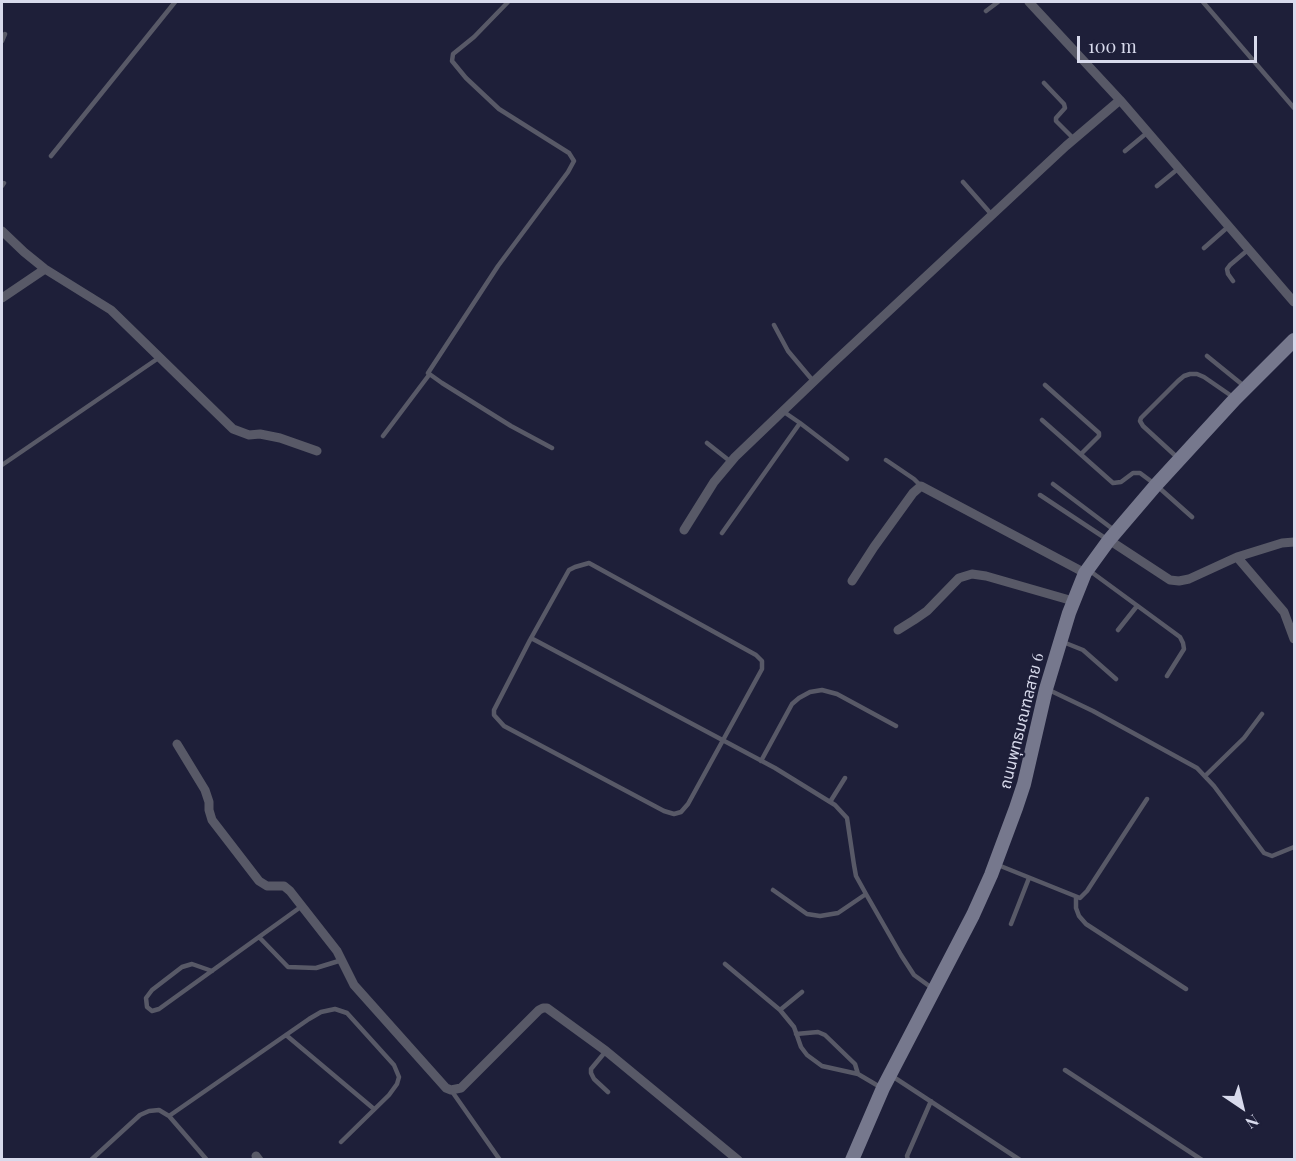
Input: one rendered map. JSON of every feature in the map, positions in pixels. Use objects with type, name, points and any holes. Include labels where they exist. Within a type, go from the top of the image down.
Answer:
[{"type":"main road","name":"ถนนพุทธมณฑลสาย 6","points":[[852,1160],[883,1088],[973,915],[995,864],[1017,808],[1046,689],[1071,607],[1086,571],[1112,536],[1156,485],[1235,399],[1294,340]]},
{"type":"street","points":[[1029,2],[1120,99],[1294,302]]},
{"type":"street","points":[[684,530],[714,482],[731,462],[992,215],[1120,99]]},
{"type":"street","points":[[2,231],[45,269],[111,310],[233,429],[249,435],[270,435],[317,451]]},
{"type":"street","points":[[2,298],[45,269]]},
{"type":"street","points":[[852,581],[873,547],[913,493],[921,486],[1086,571]]},
{"type":"street","points":[[1112,536],[1151,569],[1170,580],[1179,581],[1189,579],[1237,557],[1282,543],[1294,542]]},
{"type":"street","points":[[1237,557],[1284,612],[1294,639]]},
{"type":"street","points":[[898,630],[927,611],[959,578],[972,574],[986,576],[1071,607]]},
{"type":"street","points":[[177,744],[205,790],[212,820],[259,881],[267,886],[284,886],[290,891],[337,951],[354,985],[446,1088],[451,1090],[461,1088],[539,1010],[547,1008],[606,1051],[738,1160]]},
{"type":"lane","points":[[51,156],[175,2]]},
{"type":"lane","points":[[383,436],[429,375],[429,369],[498,266],[568,172],[574,160],[569,153],[499,109],[466,78],[452,61],[453,54],[474,38],[508,2]]},
{"type":"lane","points":[[986,11],[998,2]]},
{"type":"lane","points":[[1203,2],[1294,108]]},
{"type":"lane","points":[[2,41],[5,34]]},
{"type":"lane","points":[[1044,83],[1064,104],[1065,108],[1056,121],[1074,139]]},
{"type":"lane","points":[[1125,151],[1148,132]]},
{"type":"lane","points":[[1157,186],[1179,168]]},
{"type":"lane","points":[[963,182],[992,215]]},
{"type":"lane","points":[[1204,248],[1229,226]]},
{"type":"lane","points":[[1233,281],[1227,269],[1250,249]]},
{"type":"lane","points":[[774,325],[788,351],[814,382]]},
{"type":"lane","points":[[1208,356],[1246,388]]},
{"type":"lane","points":[[2,465],[160,357]]},
{"type":"lane","points":[[1179,460],[1143,426],[1140,418],[1178,381],[1190,374],[1204,377],[1235,399]]},
{"type":"lane","points":[[429,375],[511,426],[552,448]]},
{"type":"lane","points":[[1045,385],[1099,433],[1099,436],[1081,454]]},
{"type":"lane","points":[[784,412],[847,459]]},
{"type":"lane","points":[[1042,420],[1113,483],[1121,482],[1136,472],[1140,473],[1192,517]]},
{"type":"lane","points":[[722,533],[800,423]]},
{"type":"lane","points":[[707,443],[731,462]]},
{"type":"lane","points":[[886,460],[921,486]]},
{"type":"lane","points":[[1053,484],[1112,536]]},
{"type":"lane","points":[[1040,495],[1112,536]]},
{"type":"lane","points":[[589,563],[760,657],[762,669],[688,804],[681,812],[674,814],[664,811],[504,726],[494,715],[494,710],[531,638],[569,570],[589,563]]},
{"type":"lane","points":[[1086,571],[1180,637],[1184,648],[1167,676]]},
{"type":"lane","points":[[1118,630],[1137,606]]},
{"type":"lane","points":[[531,638],[761,761],[830,802],[843,813],[847,818],[856,876],[914,975],[934,989]]},
{"type":"lane","points":[[1061,640],[1083,650],[1116,679]]},
{"type":"lane","points":[[1046,689],[1093,711],[1197,768],[1264,853],[1272,856],[1278,855],[1294,847]]},
{"type":"lane","points":[[761,761],[792,704],[810,692],[822,690],[837,694],[896,726]]},
{"type":"lane","points":[[1205,776],[1244,738],[1262,714]]},
{"type":"lane","points":[[830,802],[845,778]]},
{"type":"lane","points":[[995,864],[1080,898],[1087,891],[1147,799]]},
{"type":"lane","points":[[1011,924],[1029,878]]},
{"type":"lane","points":[[773,890],[807,914],[820,916],[838,913],[866,894]]},
{"type":"lane","points":[[1076,898],[1079,916],[1086,924],[1186,989]]},
{"type":"lane","points":[[212,970],[192,964],[182,968],[152,990],[147,998],[147,1007],[152,1011],[159,1010],[302,906]]},
{"type":"lane","points":[[259,937],[288,967],[316,968],[342,960]]},
{"type":"lane","points":[[725,964],[780,1010],[794,1027],[801,1047],[807,1055],[822,1066],[858,1074],[883,1088]]},
{"type":"lane","points":[[780,1010],[802,992]]},
{"type":"lane","points":[[169,1116],[321,1012],[335,1009],[347,1014],[394,1065],[399,1077],[389,1095],[340,1142]]},
{"type":"lane","points":[[796,1034],[810,1031],[825,1035],[855,1064],[858,1074]]},
{"type":"lane","points":[[286,1035],[374,1109]]},
{"type":"lane","points":[[606,1051],[591,1069],[591,1073],[608,1092]]},
{"type":"lane","points":[[1065,1070],[1202,1160]]},
{"type":"lane","points":[[890,1075],[1020,1160]]},
{"type":"lane","points":[[451,1090],[500,1160]]},
{"type":"lane","points":[[908,1160],[907,1156],[931,1101]]},
{"type":"lane","points":[[91,1160],[140,1115],[159,1110],[169,1116],[207,1160]]}]
